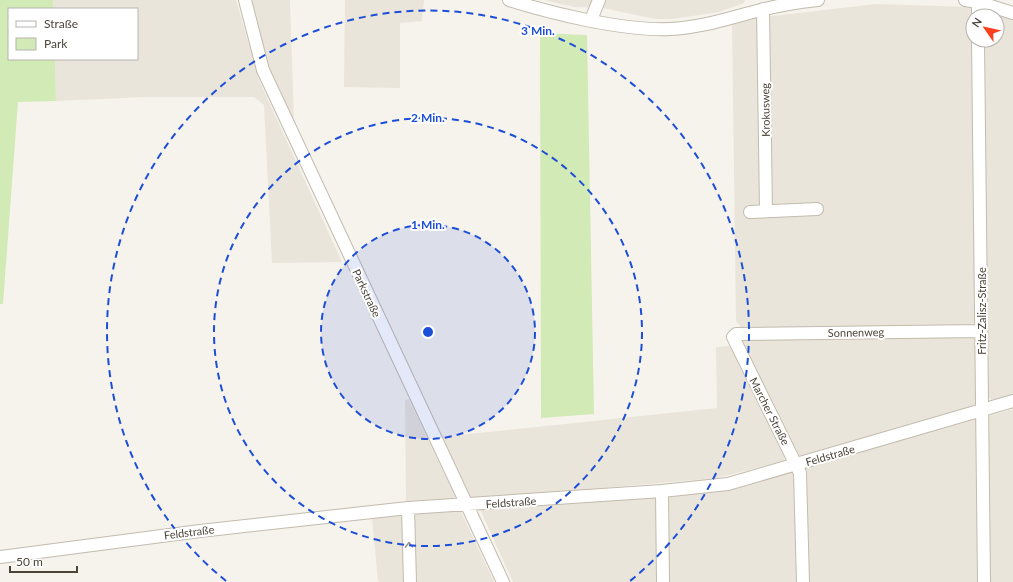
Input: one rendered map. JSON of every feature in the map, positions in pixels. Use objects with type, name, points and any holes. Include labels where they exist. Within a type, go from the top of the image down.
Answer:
[{"type":"street","name":"Parkstraße","points":[[245,0],[263,70],[503,582]]},
{"type":"street","points":[[509,0],[591,20],[639,28],[670,29],[704,25],[764,9],[818,0]]},
{"type":"street","points":[[591,20],[599,0]]},
{"type":"street","points":[[965,0],[978,2],[1013,13]]},
{"type":"street","points":[[978,2],[978,8]]},
{"type":"street","name":"Krokusweg","points":[[764,9],[766,211]]},
{"type":"street","name":"Fritz-Zalisz-Straße","points":[[978,48],[980,331],[984,582]]},
{"type":"street","points":[[750,212],[817,209]]},
{"type":"street","name":"Sonnenweg","points":[[733,337],[736,334],[980,331]]},
{"type":"street","name":"Marcher Straße","points":[[733,337],[800,473],[804,582]]},
{"type":"street","name":"Feldstraße","points":[[0,557],[200,531],[408,508],[662,491],[728,484],[1013,401]]},
{"type":"street","points":[[662,491],[663,582]]},
{"type":"street","points":[[408,508],[410,582]]},
{"type":"shaded area","points":[[53,0],[236,0],[259,80],[342,262],[272,263],[264,105],[254,97],[145,97],[56,101],[55,60],[138,60],[138,8],[54,8]]},
{"type":"shaded area","points":[[251,0],[290,0],[294,122],[270,72]]},
{"type":"shaded area","points":[[345,0],[424,0],[422,21],[400,23],[400,88],[344,87]]},
{"type":"shaded area","points":[[544,0],[745,0],[744,3],[719,12],[673,19],[655,19],[603,8],[574,7]]},
{"type":"shaded area","points":[[876,4],[971,7],[965,8],[965,48],[972,48],[975,322],[969,327],[742,329],[736,321],[732,23],[755,18]]},
{"type":"shaded area","points":[[1005,15],[1013,18],[1013,396],[994,402],[988,397],[985,48],[1005,48]]},
{"type":"shaded area","points":[[968,334],[975,338],[976,404],[972,407],[799,457],[742,345],[744,339]]},
{"type":"shaded area","points":[[731,346],[784,453],[785,461],[717,478],[477,499],[470,497],[441,437],[717,408],[716,347]]},
{"type":"shaded area","points":[[409,399],[455,496],[454,500],[406,505],[405,400]]},
{"type":"shaded area","points":[[1013,409],[1013,582],[513,582],[479,507],[717,491]]},
{"type":"shaded area","points":[[460,510],[494,582],[413,582],[411,514]]},
{"type":"shaded area","points":[[404,515],[405,582],[380,582],[378,581],[372,518]]},
{"type":"green space","points":[[0,0],[53,0],[54,8],[8,8],[8,60],[55,60],[56,101],[18,102],[3,304],[0,304]]},
{"type":"green space","points":[[540,33],[587,35],[594,414],[541,418]]}]
